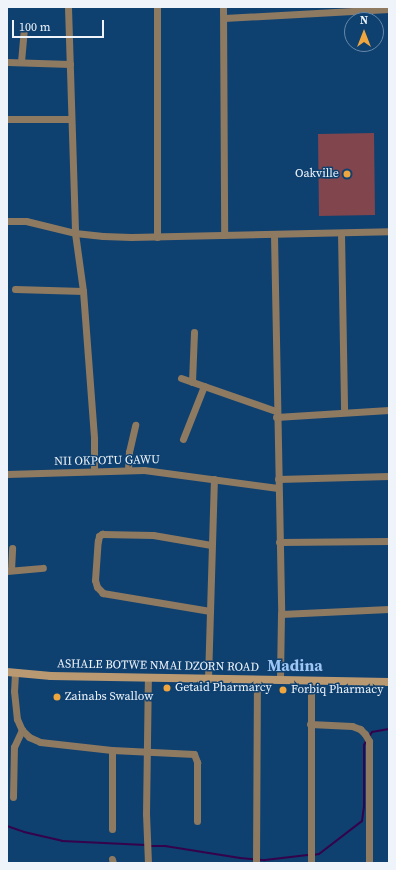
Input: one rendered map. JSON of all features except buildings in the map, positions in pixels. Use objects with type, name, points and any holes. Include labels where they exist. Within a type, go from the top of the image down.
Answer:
[{"type":"main road","name":"ASHALE BOTWE NMAI DZORN ROAD","points":[[13,675],[389,682]]},
{"type":"street","points":[[68,7],[70,119],[75,233],[83,290],[93,432],[94,471]]},
{"type":"street","points":[[157,7],[157,237]]},
{"type":"street","points":[[223,7],[224,235]]},
{"type":"street","points":[[224,18],[389,9]]},
{"type":"street","points":[[21,62],[24,30]]},
{"type":"street","points":[[7,62],[70,64]]},
{"type":"street","points":[[7,119],[70,119]]},
{"type":"street","points":[[7,221],[26,221],[75,233],[102,236],[157,237],[389,231]]},
{"type":"street","points":[[341,233],[344,412]]},
{"type":"street","points":[[274,234],[276,414],[281,614],[280,680]]},
{"type":"street","points":[[15,288],[83,290]]},
{"type":"street","points":[[192,382],[194,332]]},
{"type":"street","points":[[181,378],[276,414],[389,410]]},
{"type":"street","points":[[183,439],[204,386]]},
{"type":"street","points":[[128,470],[129,452],[136,425]]},
{"type":"street","name":"NII OKPOTU GAWU","points":[[7,474],[128,470],[170,472],[278,488]]},
{"type":"street","points":[[278,479],[389,476]]},
{"type":"street","points":[[208,679],[214,479]]},
{"type":"street","points":[[210,611],[103,593],[97,587],[95,580],[98,541],[99,536],[102,534],[152,535],[211,545]]},
{"type":"street","points":[[279,542],[389,540]]},
{"type":"street","points":[[12,548],[9,571],[43,568]]},
{"type":"street","points":[[281,614],[389,609]]},
{"type":"street","points":[[13,675],[10,692],[22,730],[30,737],[40,742],[112,750],[194,754],[197,762],[197,821]]},
{"type":"street","points":[[148,678],[148,863]]},
{"type":"street","points":[[256,860],[257,679]]},
{"type":"street","points":[[311,681],[311,860]]},
{"type":"street","points":[[310,724],[352,726],[360,729],[369,741],[369,863]]},
{"type":"street","points":[[13,797],[14,747],[22,730]]},
{"type":"street","points":[[112,750],[112,829]]},
{"type":"shaded area","name":"Oakville","points":[[374,133],[375,215],[319,216],[318,134]]},
{"type":"waterway","points":[[369,737],[372,732],[389,729]]},
{"type":"waterway","points":[[313,855],[319,854],[362,821],[364,807],[364,745],[366,741]]},
{"type":"waterway","points":[[7,826],[24,832],[62,841],[146,845]]},
{"type":"waterway","points":[[150,846],[165,846],[240,858],[265,860],[308,855]]},
{"type":"place","name":"Oakville","points":[[347,174]]},
{"type":"place","name":"Getaid Pharmarcy","points":[[167,688]]},
{"type":"place","name":"Forbiq Pharmacy","points":[[283,690]]},
{"type":"place","name":"Zainabs Swallow","points":[[57,697]]},
{"type":"district","name":"Madina","points":[[295,665]]}]
